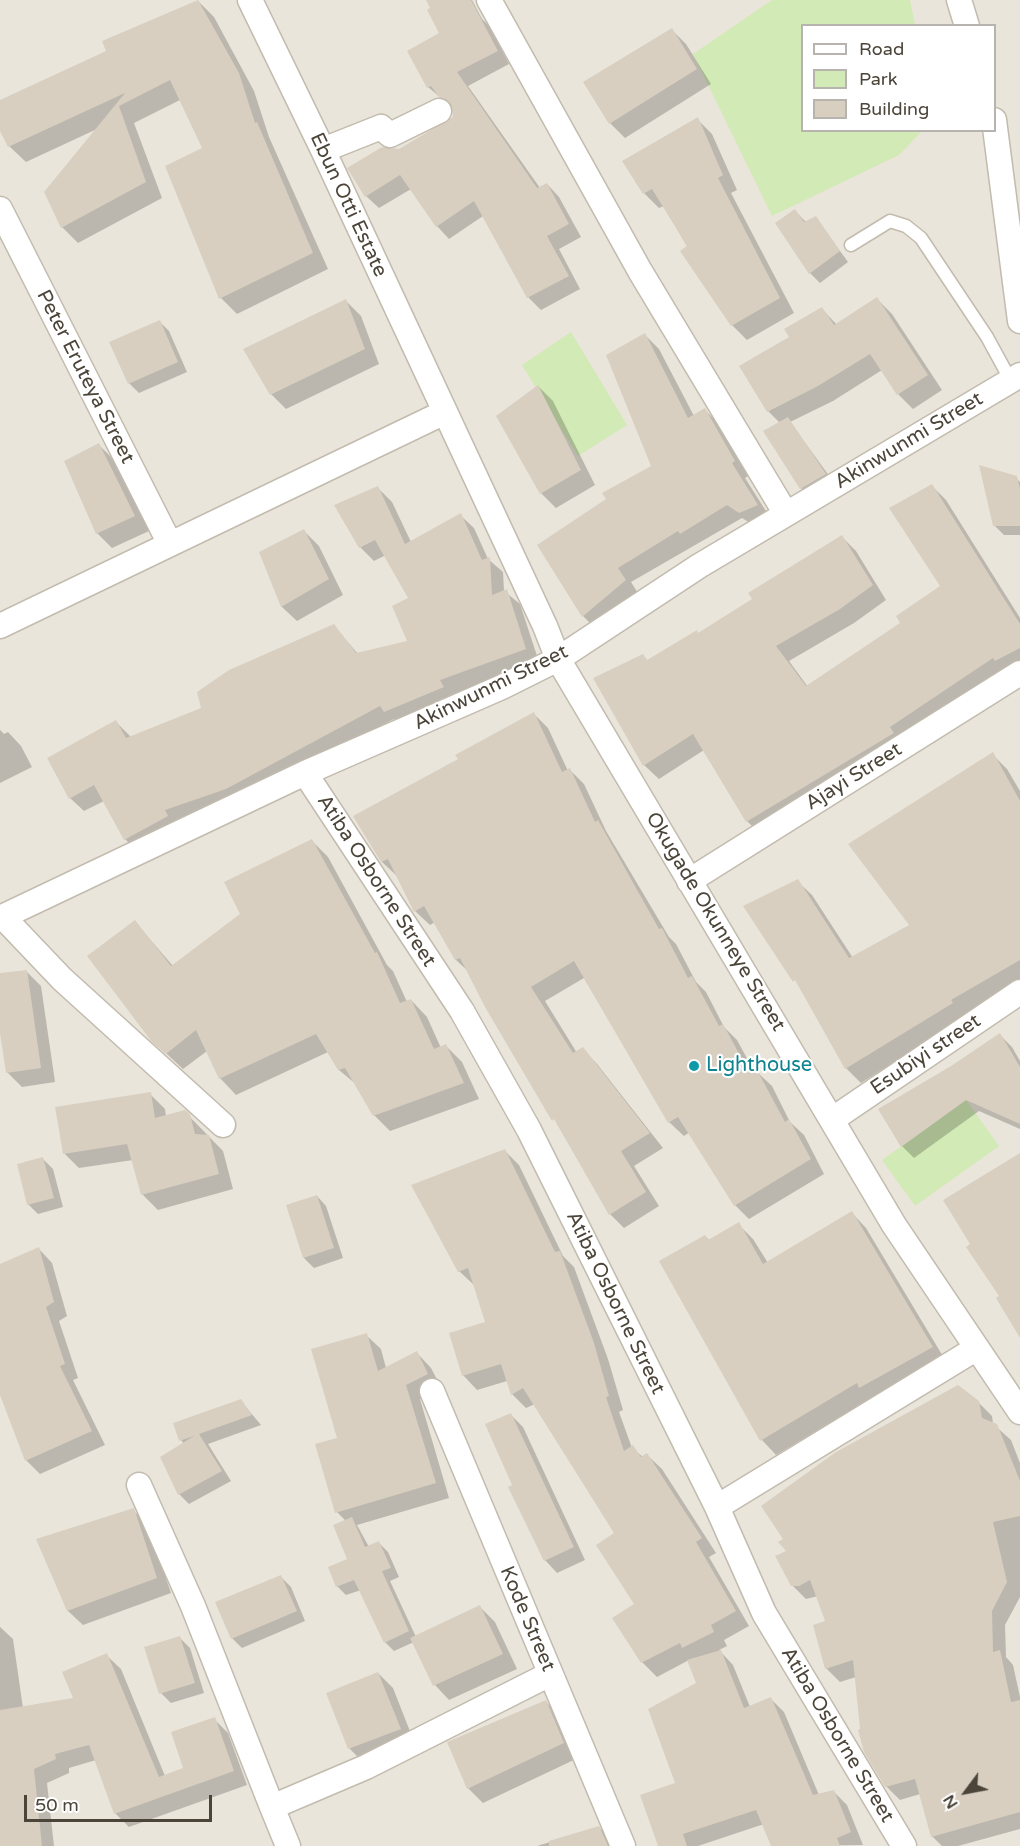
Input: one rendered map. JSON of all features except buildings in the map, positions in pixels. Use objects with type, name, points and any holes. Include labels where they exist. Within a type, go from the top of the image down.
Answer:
[{"type":"street","name":"Ebun Otti Estate","points":[[250,0],[323,150],[445,412]]},
{"type":"street","points":[[489,0],[640,271],[786,514]]},
{"type":"street","points":[[959,0],[966,24]]},
{"type":"street","points":[[323,150],[381,127],[390,135],[439,111]]},
{"type":"street","points":[[996,132],[1020,321]]},
{"type":"street","name":"Peter Eruteya Street","points":[[0,209],[170,544]]},
{"type":"street","name":"Akinwunmi Street","points":[[2,917],[305,773],[502,687],[558,659],[699,566],[1016,378]]},
{"type":"street","points":[[0,626],[445,412]]},
{"type":"street","name":"Okugade Okunneye Street","points":[[445,412],[545,626],[558,659],[894,1225],[1020,1412]]},
{"type":"street","name":"Ajayi Street","points":[[689,881],[1020,673]]},
{"type":"street","name":"Atiba Osborne Street","points":[[305,773],[462,1011],[524,1120],[717,1507],[764,1613],[904,1846]]},
{"type":"street","points":[[2,917],[62,980],[223,1125]]},
{"type":"street","name":"Esubiyi street","points":[[832,1119],[1020,992]]},
{"type":"street","points":[[717,1507],[977,1348]]},
{"type":"street","name":"Kode Street","points":[[432,1391],[623,1846]]},
{"type":"street","points":[[139,1485],[193,1606],[288,1846]]},
{"type":"street","points":[[272,1807],[366,1767],[550,1674]]},
{"type":"lane","points":[[851,245],[890,222],[906,225],[921,238],[1016,378]]},
{"type":"shaded area","points":[[0,0],[1020,0],[1020,1846],[0,1846]]},
{"type":"green space","points":[[772,0],[910,0],[915,24],[801,24],[801,132],[921,132],[899,155],[772,216],[693,54]]},
{"type":"green space","points":[[571,332],[627,425],[578,456],[522,365]]},
{"type":"green space","points":[[966,1100],[999,1146],[915,1206],[882,1160]]},
{"type":"place","name":"Lighthouse","points":[[694,1066]]}]
